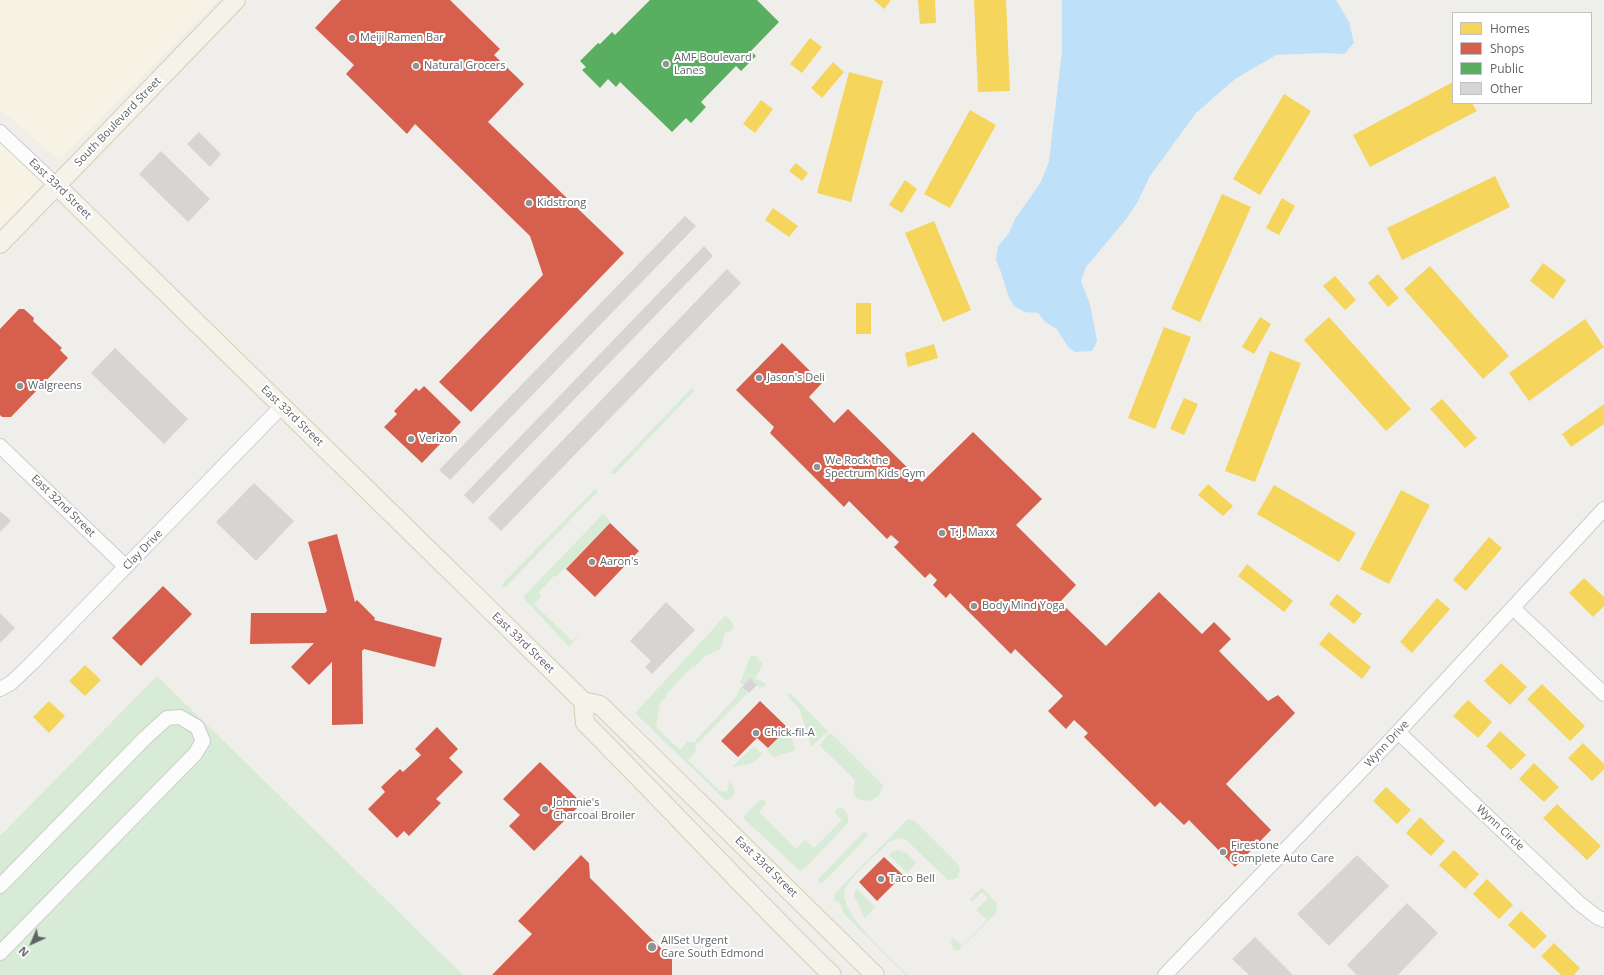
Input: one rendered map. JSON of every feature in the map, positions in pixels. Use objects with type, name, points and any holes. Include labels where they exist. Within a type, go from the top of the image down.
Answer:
[{"type":"main road","name":"South Boulevard Street","points":[[0,244],[236,0]]},
{"type":"main road","name":"East 33rd Street","points":[[56,185],[583,701],[600,705],[875,975]]},
{"type":"main road","points":[[583,701],[585,724],[639,777],[779,923],[832,975]]},
{"type":"street","name":"East 33rd Street","points":[[0,132],[56,185]]},
{"type":"street","name":"Clay Drive","points":[[0,689],[11,683],[19,676],[282,406]]},
{"type":"street","name":"East 32nd Street","points":[[0,446],[126,567]]},
{"type":"street","name":"Wynn Drive","points":[[1166,975],[1398,732],[1604,509]]},
{"type":"street","points":[[1513,608],[1604,694]]},
{"type":"street","points":[[0,886],[166,718],[180,717],[197,727],[203,741],[195,754],[0,953]]},
{"type":"street","name":"Wynn Circle","points":[[1398,732],[1579,903],[1597,917],[1604,920]]},
{"type":"shaded area","points":[[0,0],[218,0],[59,160],[0,109]]},
{"type":"shaded area","points":[[0,142],[44,182],[0,229]]},
{"type":"green space","points":[[692,388],[694,390],[693,392],[615,474],[612,474],[611,472]]},
{"type":"green space","points":[[595,489],[597,492],[506,587],[502,587],[503,583]]},
{"type":"green space","points":[[603,514],[610,521],[610,523],[566,569],[563,569],[557,576],[554,576],[539,592],[541,596],[534,604],[572,641],[581,633],[569,647],[523,597]]},
{"type":"green space","points":[[725,616],[731,621],[733,629],[732,631],[725,633],[721,649],[705,656],[695,667],[693,666],[666,694],[667,696],[660,703],[656,727],[680,750],[687,742],[694,742],[736,697],[740,688],[742,687],[748,693],[696,745],[695,752],[688,760],[720,791],[727,792],[729,782],[734,787],[732,797],[726,801],[635,713]]},
{"type":"green space","points":[[753,655],[757,657],[763,665],[755,678],[766,684],[764,687],[758,687],[750,678],[744,685],[740,683],[750,657]]},
{"type":"green space","points":[[157,676],[463,975],[0,975],[0,836]]},
{"type":"green space","points":[[790,693],[828,731],[811,747],[800,710],[787,695]]},
{"type":"green space","points":[[788,728],[790,728],[795,750],[774,757],[767,750]]},
{"type":"green space","points":[[829,734],[832,734],[883,785],[880,794],[877,797],[865,801],[856,798],[853,792],[855,780],[819,745]]},
{"type":"green space","points":[[754,746],[762,754],[753,763],[732,767]]},
{"type":"green space","points":[[760,800],[766,801],[766,804],[759,812],[796,849],[805,840],[814,848],[842,820],[835,813],[836,809],[842,808],[846,812],[848,816],[848,823],[808,865],[800,871],[743,818],[747,812]]},
{"type":"green space","points":[[908,819],[915,821],[957,863],[960,869],[958,877],[948,880],[906,840],[899,838],[889,842],[865,865],[845,889],[845,898],[849,910],[857,922],[908,975],[906,975],[844,914],[840,903],[834,901],[835,894],[840,888]]},
{"type":"green space","points":[[864,832],[868,835],[866,838],[823,883],[819,883],[818,879]]},
{"type":"green space","points":[[898,850],[907,853],[916,863],[907,873],[889,855]]},
{"type":"green space","points":[[856,888],[875,907],[865,918],[854,896]]},
{"type":"green space","points":[[982,888],[997,903],[996,913],[958,951],[954,950],[951,943],[953,937],[962,946],[987,920],[976,910],[988,898],[982,892],[972,902],[970,899]]},
{"type":"water","points":[[1062,0],[1336,0],[1349,22],[1354,43],[1344,54],[1321,53],[1276,55],[1235,79],[1196,113],[1150,176],[1137,203],[1127,218],[1086,267],[1081,281],[1090,304],[1097,341],[1092,351],[1075,352],[1068,347],[1057,329],[1045,322],[1038,313],[1025,312],[1014,306],[1009,298],[996,260],[998,246],[1009,233],[1015,219],[1041,182],[1049,161],[1062,51]]},
{"type":"building: Homes","points":[[874,0],[891,0],[884,9]]},
{"type":"building: Homes","points":[[918,0],[935,0],[936,23],[920,24]]},
{"type":"building: Homes","points":[[974,0],[1006,0],[1010,91],[978,92]]},
{"type":"building: Homes","points":[[810,38],[822,47],[802,73],[790,64]]},
{"type":"building: Homes","points":[[833,62],[844,72],[822,98],[811,88]]},
{"type":"building: Homes","points":[[849,72],[883,81],[851,202],[817,193]]},
{"type":"building: Homes","points":[[1452,83],[1452,104],[1473,104],[1477,111],[1370,167],[1353,135]]},
{"type":"building: Homes","points":[[1284,94],[1311,111],[1260,195],[1233,179]]},
{"type":"building: Homes","points":[[761,100],[773,109],[755,133],[743,124]]},
{"type":"building: Homes","points":[[970,110],[996,125],[950,208],[924,194]]},
{"type":"building: Homes","points":[[796,163],[808,173],[802,181],[789,171]]},
{"type":"building: Homes","points":[[1495,176],[1510,207],[1402,260],[1387,228]]},
{"type":"building: Homes","points":[[905,180],[917,189],[902,213],[889,205]]},
{"type":"building: Homes","points":[[1222,194],[1251,207],[1200,322],[1171,309]]},
{"type":"building: Homes","points":[[1282,198],[1295,206],[1279,235],[1266,228]]},
{"type":"building: Homes","points":[[773,208],[798,226],[789,237],[765,220]]},
{"type":"building: Homes","points":[[934,221],[971,310],[943,322],[905,233]]},
{"type":"building: Homes","points":[[1543,263],[1566,280],[1553,299],[1530,281]]},
{"type":"building: Homes","points":[[1430,266],[1509,356],[1483,379],[1404,289]]},
{"type":"building: Homes","points":[[1378,274],[1399,298],[1388,307],[1368,283]]},
{"type":"building: Homes","points":[[1335,276],[1356,300],[1345,310],[1323,286]]},
{"type":"building: Homes","points":[[856,303],[871,303],[871,334],[856,334]]},
{"type":"building: Homes","points":[[1260,317],[1271,324],[1254,354],[1242,347]]},
{"type":"building: Homes","points":[[1329,317],[1411,409],[1386,431],[1304,340]]},
{"type":"building: Homes","points":[[1585,319],[1604,347],[1529,401],[1509,373]]},
{"type":"building: Homes","points":[[1164,327],[1191,337],[1155,429],[1128,418]]},
{"type":"building: Homes","points":[[934,344],[938,358],[908,367],[905,353]]},
{"type":"building: Homes","points":[[1270,351],[1301,363],[1255,482],[1225,471]]},
{"type":"building: Homes","points":[[1184,398],[1198,404],[1184,435],[1170,429]]},
{"type":"building: Homes","points":[[1442,399],[1477,438],[1465,448],[1430,409]]},
{"type":"building: Homes","points":[[1604,404],[1604,424],[1571,447],[1562,434]]},
{"type":"building: Homes","points":[[1208,484],[1233,506],[1223,516],[1198,495]]},
{"type":"building: Homes","points":[[1274,485],[1356,533],[1339,562],[1257,514]]},
{"type":"building: Homes","points":[[1401,490],[1430,505],[1389,584],[1360,569]]},
{"type":"building: Homes","points":[[1489,537],[1502,548],[1466,591],[1453,580]]},
{"type":"building: Homes","points":[[1247,564],[1293,601],[1284,612],[1238,576]]},
{"type":"building: Homes","points":[[1584,578],[1604,597],[1604,606],[1593,617],[1569,593]]},
{"type":"building: Homes","points":[[1337,594],[1362,614],[1354,624],[1329,604]]},
{"type":"building: Homes","points":[[1437,598],[1450,609],[1412,653],[1400,642]]},
{"type":"building: Homes","points":[[1329,632],[1371,667],[1362,679],[1319,644]]},
{"type":"building: Homes","points":[[1501,663],[1527,687],[1510,705],[1484,681]]},
{"type":"building: Homes","points":[[85,665],[101,680],[85,696],[69,681]]},
{"type":"building: Homes","points":[[1542,684],[1585,726],[1570,741],[1527,699]]},
{"type":"building: Homes","points":[[1468,700],[1492,722],[1478,738],[1453,716]]},
{"type":"building: Homes","points":[[49,701],[65,716],[49,733],[33,717]]},
{"type":"building: Homes","points":[[1500,731],[1526,755],[1511,770],[1486,746]]},
{"type":"building: Homes","points":[[1583,743],[1604,764],[1604,769],[1592,781],[1568,758]]},
{"type":"building: Homes","points":[[1534,763],[1559,787],[1544,802],[1519,779]]},
{"type":"building: Homes","points":[[1386,787],[1411,810],[1397,824],[1373,801]]},
{"type":"building: Homes","points":[[1557,804],[1601,846],[1587,860],[1543,818]]},
{"type":"building: Homes","points":[[1420,817],[1445,841],[1431,856],[1406,833]]},
{"type":"building: Homes","points":[[1454,850],[1479,874],[1465,889],[1439,865]]},
{"type":"building: Homes","points":[[1487,879],[1513,905],[1499,919],[1473,894]]},
{"type":"building: Homes","points":[[1521,911],[1547,936],[1534,949],[1508,925]]},
{"type":"building: Homes","points":[[1554,943],[1580,968],[1574,975],[1561,975],[1541,956]]},
{"type":"building: Shops","points":[[341,0],[450,0],[500,49],[494,55],[524,84],[488,122],[624,253],[471,412],[439,382],[543,275],[530,236],[415,124],[407,134],[346,74],[354,65],[315,28]]},
{"type":"building: Shops","name":"Walgreens","points":[[19,309],[24,309],[34,318],[33,321],[62,348],[60,350],[68,358],[11,417],[2,417],[0,415],[0,329]]},
{"type":"building: Shops","points":[[782,343],[822,383],[809,397],[834,423],[848,409],[922,482],[973,432],[1042,499],[1016,525],[1076,585],[1060,602],[1106,646],[1159,592],[1202,634],[1214,622],[1231,639],[1219,651],[1268,701],[1278,695],[1295,713],[1226,784],[1271,830],[1235,867],[1189,820],[1184,825],[1160,802],[1155,807],[1084,737],[1088,733],[1074,720],[1066,729],[1048,711],[1063,696],[1015,649],[1011,654],[950,593],[946,598],[933,585],[937,580],[930,573],[925,578],[894,547],[899,542],[891,535],[887,539],[849,501],[844,507],[770,433],[774,427],[736,390]]},
{"type":"building: Shops","points":[[424,386],[461,422],[422,463],[384,427],[397,414],[394,411],[416,388],[419,391]]},
{"type":"building: Shops","points":[[610,523],[639,551],[595,597],[566,569]]},
{"type":"building: Shops","points":[[337,534],[355,602],[357,600],[375,618],[374,620],[442,638],[435,667],[364,649],[362,651],[363,724],[332,725],[332,662],[309,685],[291,667],[314,643],[250,644],[251,613],[325,613],[327,611],[308,542]]},
{"type":"building: Shops","points":[[163,586],[192,614],[141,666],[112,638]]},
{"type":"building: Shops","name":"Chick-fil-A","points":[[760,701],[788,728],[768,748],[757,738],[738,757],[721,741]]},
{"type":"building: Shops","points":[[437,727],[458,749],[449,758],[463,772],[436,799],[441,803],[409,836],[404,831],[397,838],[368,809],[385,792],[381,787],[400,769],[403,772],[421,755],[415,749]]},
{"type":"building: Shops","name":"Johnnie's Charcoal Broiler","points":[[540,762],[582,803],[534,851],[509,826],[520,815],[503,799]]},
{"type":"building: Shops","points":[[581,855],[589,863],[590,878],[672,959],[672,975],[492,975],[532,934],[518,921]]},
{"type":"building: Shops","name":"Taco Bell","points":[[884,857],[903,875],[877,901],[859,882]]},
{"type":"building: Public","name":"AMF Boulevard Lanes","points":[[650,0],[757,0],[779,22],[751,51],[756,56],[741,71],[736,66],[701,102],[706,107],[691,123],[686,118],[672,132],[620,82],[616,87],[608,79],[600,88],[582,70],[586,67],[580,61],[598,43],[600,44],[612,32],[615,35]]},
{"type":"building: Other","points":[[199,132],[221,154],[210,167],[187,144]]},
{"type":"building: Other","points":[[161,151],[210,199],[188,222],[139,174]]},
{"type":"building: Other","points":[[685,216],[696,226],[450,480],[439,470]]},
{"type":"building: Other","points":[[704,246],[713,256],[473,504],[464,495]]},
{"type":"building: Other","points":[[727,269],[741,283],[501,531],[488,518]]},
{"type":"building: Other","points":[[115,348],[188,419],[164,444],[91,373]]},
{"type":"building: Other","points":[[254,483],[294,521],[256,561],[216,522]]},
{"type":"building: Other","points":[[0,511],[11,521],[0,532]]},
{"type":"building: Other","points":[[666,602],[695,630],[652,674],[645,667],[651,661],[630,641]]},
{"type":"building: Other","points":[[0,613],[15,628],[0,643]]},
{"type":"building: Other","points":[[750,678],[757,685],[749,693],[742,687]]},
{"type":"building: Other","points":[[1357,855],[1389,886],[1329,946],[1297,914]]},
{"type":"building: Other","points":[[1407,903],[1438,933],[1398,975],[1357,975],[1347,965]]},
{"type":"building: Other","points":[[1255,937],[1293,975],[1249,975],[1232,959]]},
{"type":"place","name":"Meiji Ramen Bar","points":[[352,38]]},
{"type":"place","name":"AMF Boulevard Lanes","points":[[666,64]]},
{"type":"place","name":"Natural Grocers","points":[[416,66]]},
{"type":"place","name":"Kidstrong","points":[[529,203]]},
{"type":"place","name":"Jason's Deli","points":[[759,378]]},
{"type":"place","name":"Walgreens","points":[[20,386]]},
{"type":"place","name":"Verizon","points":[[411,439]]},
{"type":"place","name":"We Rock the Spectrum Kids Gym","points":[[817,467]]},
{"type":"place","name":"T.J. Maxx","points":[[942,533]]},
{"type":"place","name":"Aaron's","points":[[592,562]]},
{"type":"place","name":"Body Mind Yoga","points":[[974,606]]},
{"type":"place","name":"Chick-fil-A","points":[[756,733]]},
{"type":"place","name":"Johnnie's Charcoal Broiler","points":[[545,809]]},
{"type":"place","name":"Firestone Complete Auto Care","points":[[1223,852]]},
{"type":"place","name":"Taco Bell","points":[[881,879]]},
{"type":"place","name":"AllSet Urgent Care South Edmond","points":[[652,947]]}]
